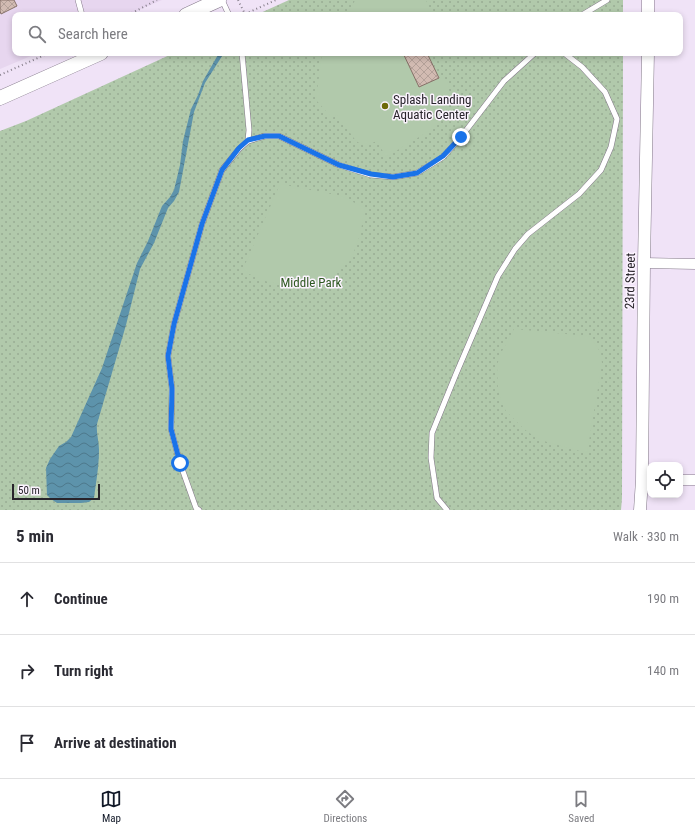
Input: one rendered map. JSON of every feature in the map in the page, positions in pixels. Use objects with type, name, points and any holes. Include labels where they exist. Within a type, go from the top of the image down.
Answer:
[{"type":"main road","points":[[193,12],[221,0]]},
{"type":"main road","points":[[0,98],[94,56]]},
{"type":"street","points":[[648,0],[648,12]]},
{"type":"street","name":"23rd Street","points":[[640,510],[646,480],[644,263],[648,56]]},
{"type":"street","points":[[644,263],[695,264]]},
{"type":"street","points":[[683,480],[695,480]]},
{"type":"lane","points":[[78,0],[81,12]]},
{"type":"lane","points":[[221,0],[227,12]]},
{"type":"lane","points":[[587,12],[607,0]]},
{"type":"lane","points":[[242,56],[249,130],[248,140]]},
{"type":"lane","points":[[199,510],[196,508],[180,463],[171,429],[172,389],[168,356],[174,324],[202,224],[222,170],[239,148],[248,140],[265,136],[279,136],[339,165],[371,174],[393,177],[417,173],[443,156],[461,137],[504,80],[532,56]]},
{"type":"lane","points":[[447,510],[437,498],[431,458],[432,433],[498,276],[515,249],[528,234],[579,194],[601,170],[611,147],[617,119],[605,92],[582,67],[568,56]]},
{"type":"path","points":[[134,12],[157,0]]},
{"type":"path","points":[[238,0],[244,12]]},
{"type":"path","points":[[249,12],[276,0]]},
{"type":"path","points":[[0,75],[42,56]]},
{"type":"shaded area","points":[[0,0],[162,0],[134,12],[12,12],[12,56],[31,56],[0,69]]},
{"type":"green space","points":[[289,0],[623,0],[623,12],[263,12]]},
{"type":"green space","points":[[355,0],[426,0],[431,12],[349,12]]},
{"type":"green space","name":"Middle Park","points":[[167,56],[623,56],[621,510],[0,510],[0,131],[26,121]]},
{"type":"green space","name":"Splash Landing Aquatic Center","points":[[322,56],[428,56],[439,78],[447,82],[450,99],[446,112],[434,128],[386,157],[377,141],[364,146],[356,141],[337,115],[332,118],[316,100]]},
{"type":"green space","points":[[280,184],[341,196],[365,208],[360,235],[351,260],[327,280],[292,286],[268,282],[249,274],[243,269]]},
{"type":"green space","points":[[514,329],[587,336],[593,341],[601,353],[602,364],[587,453],[547,442],[535,437],[524,429],[506,411],[501,402],[498,388],[497,365],[501,353]]},
{"type":"water","points":[[217,56],[222,56],[205,83],[194,112],[179,192],[168,208],[154,243],[140,269],[126,325],[97,424],[99,456],[94,498],[89,502],[57,503],[47,495],[46,468],[59,446],[71,437],[102,368],[137,263],[148,241],[162,206],[174,190],[180,165],[183,141],[191,109],[203,81]]},
{"type":"building","points":[[0,0],[14,0],[17,6],[1,14]]},
{"type":"building","points":[[404,56],[428,56],[439,78],[419,87]]},
{"type":"place","name":"Splash Landing Aquatic Center","points":[[385,106]]},
{"type":"route","points":[[180,463],[171,429],[172,389],[168,356],[174,324],[202,224],[222,170],[239,148],[248,140],[265,136],[279,136],[339,165],[371,174],[393,177],[417,173],[443,156],[461,137]]}]
